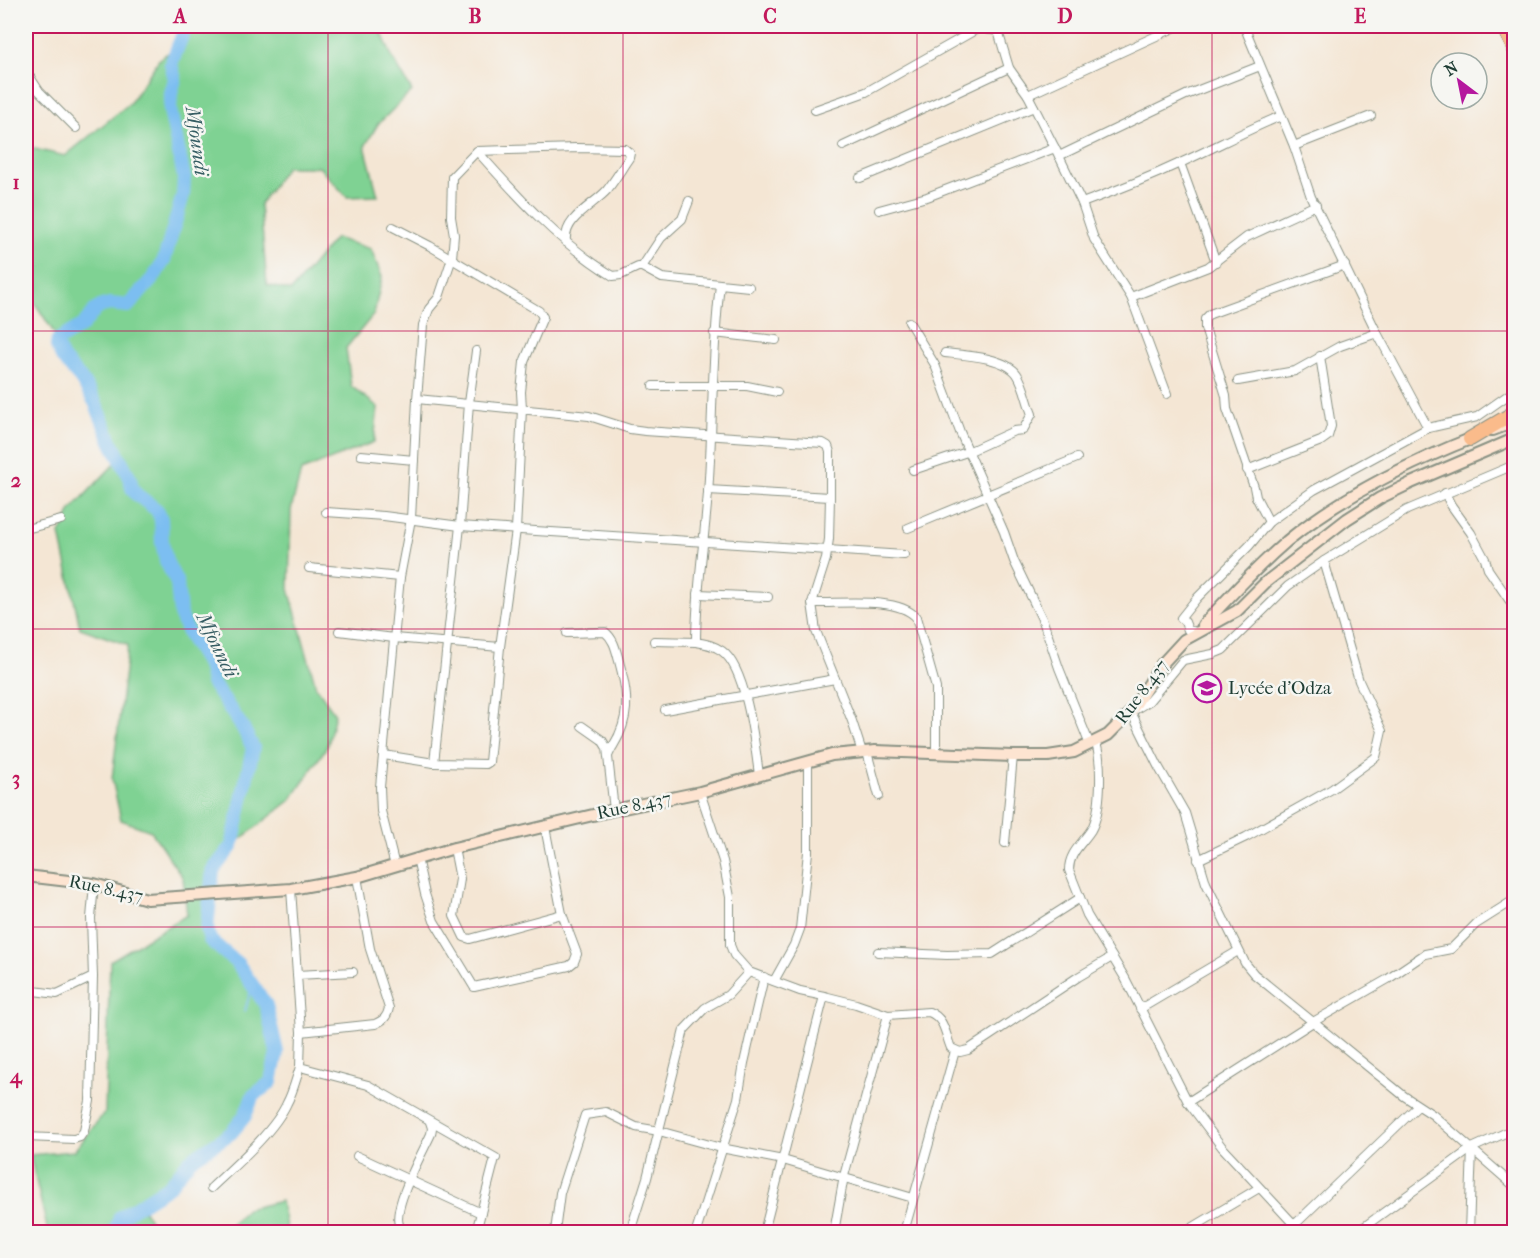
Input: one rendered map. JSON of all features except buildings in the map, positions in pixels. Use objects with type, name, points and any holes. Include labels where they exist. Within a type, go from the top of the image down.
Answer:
[{"type":"highway","points":[[1504,26],[1515,48]]},
{"type":"highway","points":[[1470,439],[1515,413]]},
{"type":"main road","name":"Rue 8.437","points":[[1196,632],[1256,570],[1314,520],[1402,469],[1515,422]]},
{"type":"main road","name":"Rue 8.437","points":[[26,876],[94,884],[147,899],[291,890],[357,877],[454,848],[700,792],[832,755],[865,752],[1013,756],[1061,755],[1074,752],[1108,735],[1131,712],[1161,665],[1184,640],[1237,611],[1266,582],[1319,539],[1380,498],[1421,478],[1515,439]]},
{"type":"street","points":[[1028,94],[1178,26]]},
{"type":"street","points":[[1244,26],[1316,205],[1377,333],[1428,428]]},
{"type":"street","points":[[815,110],[866,92],[979,28],[998,31],[1009,69],[1028,94],[1082,203],[1094,239],[1131,297],[1167,394]]},
{"type":"street","points":[[1059,156],[1186,95],[1260,66]]},
{"type":"street","points":[[843,146],[1009,69]]},
{"type":"street","points":[[26,71],[39,91],[76,128]]},
{"type":"street","points":[[860,178],[1034,107]]},
{"type":"street","points":[[1082,203],[1132,184],[1281,116]]},
{"type":"street","points":[[1294,146],[1371,116]]},
{"type":"street","points":[[395,866],[380,799],[400,577],[411,519],[423,325],[429,309],[439,297],[452,258],[454,235],[451,217],[452,177],[477,151],[577,148],[625,150],[630,153],[629,158],[606,191],[579,214],[567,230],[566,242]]},
{"type":"street","points":[[879,210],[927,197],[1055,148]]},
{"type":"street","points":[[477,151],[524,203],[566,242],[613,276],[642,267],[662,278],[749,287]]},
{"type":"street","points":[[1180,163],[1216,262]]},
{"type":"street","points":[[642,267],[661,238],[682,219],[689,201]]},
{"type":"street","points":[[1131,297],[1208,267],[1247,237],[1316,205]]},
{"type":"street","points":[[384,755],[434,763],[486,764],[489,762],[500,647],[516,530],[524,362],[543,317],[542,314],[452,258],[393,227]]},
{"type":"street","points":[[1269,522],[1256,497],[1227,409],[1226,396],[1205,328],[1205,319],[1210,314],[1345,265]]},
{"type":"street","points":[[696,642],[702,541],[712,436],[714,333],[720,285]]},
{"type":"street","points":[[909,322],[935,365],[960,432],[1004,532],[1014,561],[1043,621],[1099,754],[1100,772],[1092,829],[1076,849],[1069,863],[1069,870],[1087,915],[1125,978],[1188,1102],[1222,1148],[1301,1233]]},
{"type":"street","points":[[714,333],[776,340]]},
{"type":"street","points":[[1238,381],[1295,371],[1340,346],[1377,333]]},
{"type":"street","points":[[434,763],[448,644],[469,403],[476,351]]},
{"type":"street","points":[[913,470],[970,451],[1014,431],[1023,430],[1032,414],[1017,374],[1007,364],[945,353]]},
{"type":"street","points":[[1247,470],[1321,441],[1328,436],[1330,426],[1320,356]]},
{"type":"street","points":[[653,386],[747,386],[777,392]]},
{"type":"street","points":[[1196,632],[1188,630],[1181,618],[1269,522],[1314,490],[1428,428],[1477,417],[1515,391]]},
{"type":"street","points":[[417,399],[589,416],[630,429],[823,442],[828,446],[830,452],[828,549],[812,603],[816,631],[865,752],[879,796]]},
{"type":"street","points":[[361,455],[414,460]]},
{"type":"street","points":[[908,528],[1077,458]]},
{"type":"street","points":[[1515,465],[1407,510],[1324,561],[1288,586],[1223,650],[1183,660],[1149,701],[1131,712],[1185,813],[1206,883],[1238,951],[1254,974],[1418,1106],[1433,1115],[1515,1186]]},
{"type":"street","points":[[708,490],[830,497]]},
{"type":"street","points":[[1445,493],[1471,533],[1488,569],[1515,607]]},
{"type":"street","points":[[326,512],[411,519],[460,526],[904,555]]},
{"type":"street","points":[[26,529],[60,520]]},
{"type":"street","points":[[1198,860],[1246,837],[1332,789],[1376,757],[1382,731],[1359,681],[1324,561]]},
{"type":"street","points":[[309,568],[400,577]]},
{"type":"street","points":[[698,594],[768,597]]},
{"type":"street","points":[[812,603],[884,604],[912,612],[916,617],[936,688],[936,753]]},
{"type":"street","points":[[339,631],[448,644],[500,647]]},
{"type":"street","points":[[567,633],[604,632],[612,640],[617,650],[627,687],[628,701],[620,733],[608,756]]},
{"type":"street","points":[[654,641],[696,642],[713,645],[724,651],[745,696],[759,775]]},
{"type":"street","points":[[664,710],[835,679]]},
{"type":"street","points":[[582,726],[602,740],[607,748],[614,810]]},
{"type":"street","points":[[1005,843],[1013,756]]},
{"type":"street","points":[[774,981],[800,929],[808,852],[808,762]]},
{"type":"street","points":[[700,792],[728,883],[730,945],[734,955],[749,972],[800,991],[856,1004],[888,1015],[929,1012],[936,1014],[942,1020],[951,1048],[955,1051],[968,1050],[1112,957]]},
{"type":"street","points":[[417,858],[434,921],[474,987],[569,966],[577,957],[577,951],[562,914],[544,827]]},
{"type":"street","points":[[454,848],[460,879],[454,916],[465,937],[470,939],[562,914]]},
{"type":"street","points":[[301,1032],[375,1024],[383,1021],[387,1016],[389,1008],[370,949],[357,877]]},
{"type":"street","points":[[26,1137],[74,1139],[80,1137],[84,1131],[90,1101],[93,977],[91,918],[94,884]]},
{"type":"street","points":[[210,1188],[252,1149],[280,1116],[287,1104],[300,1067],[301,1032],[291,890]]},
{"type":"street","points":[[878,952],[992,954],[1080,898]]},
{"type":"street","points":[[1188,1102],[1425,954],[1451,949],[1476,924],[1515,900]]},
{"type":"street","points":[[1140,1009],[1238,951]]},
{"type":"street","points":[[297,975],[353,972]]},
{"type":"street","points":[[630,1233],[659,1131],[684,1030],[705,1008],[728,995],[749,972]]},
{"type":"street","points":[[26,990],[57,994],[93,977]]},
{"type":"street","points":[[696,1233],[738,1099],[764,977]]},
{"type":"street","points":[[764,1233],[824,996]]},
{"type":"street","points":[[834,1233],[844,1176],[888,1015]]},
{"type":"street","points":[[904,1233],[955,1051]]},
{"type":"street","points":[[300,1067],[368,1085],[423,1115],[430,1122],[495,1160],[476,1233]]},
{"type":"street","points":[[1287,1233],[1418,1106]]},
{"type":"street","points":[[555,1233],[560,1193],[585,1115],[606,1112],[636,1127],[721,1148],[783,1160],[913,1198]]},
{"type":"street","points":[[412,1233],[397,1230],[398,1220],[404,1192],[431,1134],[430,1122]]},
{"type":"street","points":[[1358,1233],[1472,1148],[1515,1129]]},
{"type":"street","points":[[1469,1233],[1472,1148]]},
{"type":"street","points":[[357,1156],[481,1213]]},
{"type":"street","points":[[1185,1233],[1259,1188]]},
{"type":"green space","points":[[186,26],[379,26],[392,57],[412,91],[378,124],[365,146],[378,196],[347,197],[319,167],[286,167],[260,204],[267,285],[291,291],[335,238],[371,249],[382,277],[374,314],[346,348],[351,386],[378,407],[374,442],[301,471],[291,510],[289,589],[316,687],[335,714],[328,745],[291,800],[232,846],[213,870],[207,928],[210,940],[238,964],[266,1005],[277,1052],[271,1082],[253,1096],[245,1116],[231,1133],[190,1160],[169,1186],[141,1205],[157,1232],[48,1232],[30,1155],[74,1151],[105,1112],[110,961],[187,915],[183,878],[151,831],[121,820],[112,779],[128,645],[80,628],[60,534],[71,510],[119,459],[87,388],[62,356],[58,339],[26,289],[26,147],[65,156],[130,103],[160,58],[178,47]]},
{"type":"green space","points":[[281,1201],[287,1232],[222,1232],[247,1209]]},
{"type":"waterway","name":"Mfoundi","points":[[115,1232],[120,1217],[169,1186],[190,1160],[231,1133],[245,1116],[253,1096],[271,1082],[277,1052],[266,1005],[238,964],[210,940],[207,928],[213,870],[232,846],[253,748],[243,728],[212,683],[208,666],[189,635],[180,614],[177,583],[166,561],[161,519],[157,510],[136,494],[132,488],[130,478],[95,402],[81,379],[63,359],[57,346],[58,340],[83,325],[95,310],[102,306],[110,304],[128,306],[154,277],[164,260],[183,195],[184,177],[170,110],[175,79],[171,64],[186,26]]},
{"type":"waterway","points":[[245,1011],[252,986]]},
{"type":"place","name":"Lycée d'Odza","points":[[1207,688]]}]
